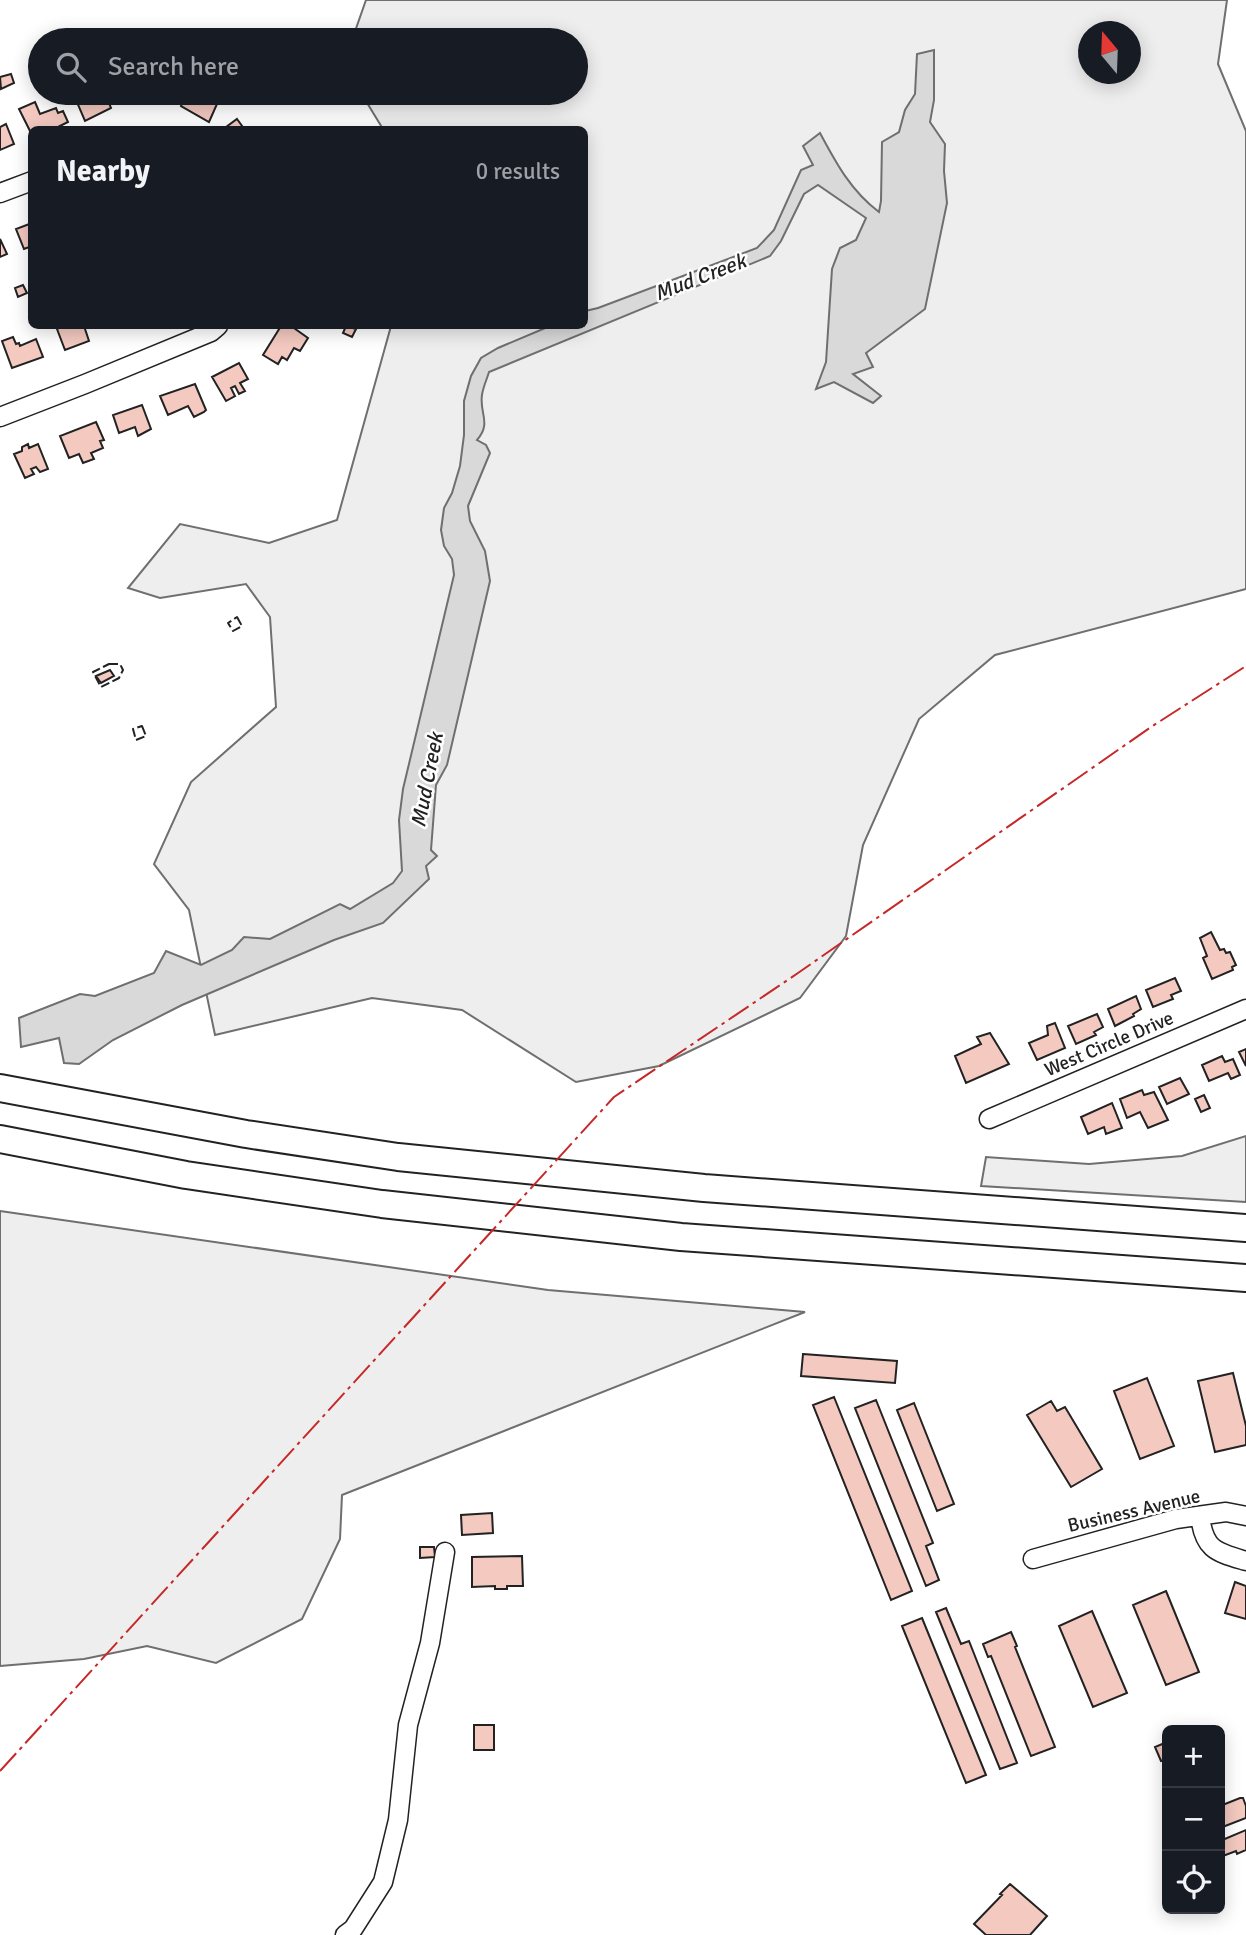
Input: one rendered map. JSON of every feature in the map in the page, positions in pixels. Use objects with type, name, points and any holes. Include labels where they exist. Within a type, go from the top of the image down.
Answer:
[{"type":"highway","points":[[0,1088],[246,1134],[436,1161],[704,1188],[1246,1228]]},
{"type":"highway","points":[[0,1139],[186,1175],[395,1206],[681,1237],[1246,1278]]},
{"type":"street","points":[[0,193],[28,182]]},
{"type":"street","points":[[0,417],[214,329]]},
{"type":"street","name":"West Circle Drive","points":[[989,1119],[1246,1009]]},
{"type":"street","name":"Business Avenue","points":[[1033,1559],[1176,1519],[1226,1512],[1246,1516]]},
{"type":"street","points":[[1200,1516],[1202,1532],[1209,1546],[1246,1561]]},
{"type":"street","points":[[345,1935],[353,1929],[383,1882],[398,1820],[408,1725],[430,1643],[445,1552]]},
{"type":"shaded area","points":[[366,0],[1227,0],[1218,64],[1246,131],[1246,589],[995,655],[919,719],[863,845],[846,936],[800,998],[659,1066],[576,1082],[462,1010],[372,998],[215,1035],[189,910],[154,864],[191,782],[276,707],[270,617],[246,584],[160,598],[128,588],[180,524],[269,543],[337,520],[390,329],[588,329],[588,126],[381,126],[368,105],[588,105],[588,28],[356,28]]},
{"type":"shaded area","points":[[1246,1136],[1246,1202],[981,1186],[986,1157],[1089,1164],[1182,1156]]},
{"type":"shaded area","points":[[0,1211],[548,1290],[805,1312],[342,1495],[340,1539],[302,1619],[216,1663],[147,1646],[84,1659],[0,1666]]},
{"type":"water","name":"Mud Creek","points":[[934,50],[934,100],[930,122],[945,144],[947,203],[925,309],[866,353],[873,367],[853,374],[881,396],[873,403],[834,382],[816,389],[826,362],[832,269],[840,248],[856,240],[866,218],[818,185],[804,194],[781,241],[770,256],[489,372],[482,395],[484,428],[477,440],[486,445],[490,453],[468,506],[470,521],[485,551],[490,581],[447,765],[436,785],[431,850],[437,856],[426,866],[429,879],[383,923],[334,940],[182,1005],[113,1040],[79,1064],[64,1063],[59,1038],[21,1047],[19,1018],[80,994],[95,996],[154,973],[166,951],[201,965],[232,950],[244,937],[270,939],[340,904],[350,909],[393,883],[402,871],[399,820],[403,789],[454,575],[452,559],[444,546],[441,530],[444,508],[452,493],[460,466],[464,401],[471,376],[481,358],[543,329],[588,329],[588,310],[757,248],[774,230],[801,170],[813,165],[803,146],[820,133],[852,186],[879,212],[882,142],[899,132],[905,110],[915,94],[917,54]]},
{"type":"building","points":[[11,74],[14,83],[1,89],[0,77]]},
{"type":"building","points":[[36,105],[40,114],[56,108],[58,113],[63,111],[68,122],[60,126],[28,127],[19,109]]},
{"type":"building","points":[[78,105],[110,105],[111,108],[85,121]]},
{"type":"building","points":[[181,105],[217,105],[209,122]]},
{"type":"building","points":[[237,119],[242,126],[227,126]]},
{"type":"building","points":[[6,124],[14,144],[0,150],[0,127]]},
{"type":"building","points":[[28,224],[28,248],[24,249],[16,229]]},
{"type":"building","points":[[0,239],[7,254],[0,257]]},
{"type":"building","points":[[23,285],[27,293],[18,297],[15,288]]},
{"type":"building","points":[[57,329],[85,329],[89,341],[65,350]]},
{"type":"building","points":[[279,329],[295,329],[308,338],[300,351],[294,348],[287,360],[282,357],[278,364],[263,355]]},
{"type":"building","points":[[345,329],[356,329],[352,337],[343,333]]},
{"type":"building","points":[[13,337],[20,346],[36,339],[43,357],[12,368],[2,341]]},
{"type":"building","points":[[239,363],[248,379],[240,383],[245,391],[239,394],[235,386],[231,388],[235,396],[226,401],[212,377]]},
{"type":"building","points":[[195,384],[206,410],[194,417],[188,406],[168,415],[160,396]]},
{"type":"building","points":[[142,405],[151,429],[138,436],[135,427],[119,433],[113,415]]},
{"type":"building","points":[[96,422],[104,440],[100,441],[103,448],[91,453],[94,459],[83,463],[79,454],[69,458],[60,436]]},
{"type":"building","points":[[28,444],[29,448],[38,444],[48,469],[40,472],[36,467],[31,469],[34,474],[25,478],[14,454],[22,451],[22,447]]},
{"type":"building","points":[[110,670],[114,676],[101,683],[96,676]]},
{"type":"building","points":[[1211,932],[1220,950],[1230,952],[1236,965],[1232,967],[1233,970],[1212,979],[1203,958],[1207,956],[1200,938]]},
{"type":"building","points":[[1175,978],[1181,991],[1171,995],[1173,999],[1153,1007],[1146,990]]},
{"type":"building","points":[[1136,996],[1141,1009],[1115,1026],[1108,1009]]},
{"type":"building","points":[[1097,1014],[1103,1027],[1094,1032],[1096,1035],[1076,1044],[1068,1026]]},
{"type":"building","points":[[1055,1023],[1065,1048],[1037,1060],[1029,1043],[1048,1035],[1047,1026]]},
{"type":"building","points":[[990,1033],[1009,1064],[966,1083],[955,1056],[981,1044],[977,1037]]},
{"type":"building","points":[[1246,1049],[1246,1066],[1239,1052]]},
{"type":"building","points":[[1222,1056],[1225,1062],[1233,1059],[1240,1075],[1231,1079],[1228,1073],[1209,1081],[1202,1065]]},
{"type":"building","points":[[1180,1078],[1189,1094],[1167,1104],[1159,1087]]},
{"type":"building","points":[[1142,1090],[1144,1095],[1154,1092],[1168,1120],[1148,1128],[1140,1112],[1127,1118],[1120,1099]]},
{"type":"building","points":[[1204,1095],[1210,1108],[1201,1112],[1195,1099]]},
{"type":"building","points":[[1112,1103],[1122,1128],[1106,1134],[1104,1127],[1088,1134],[1081,1117]]},
{"type":"building","points":[[803,1354],[897,1361],[895,1383],[801,1376]]},
{"type":"building","points":[[1233,1373],[1246,1426],[1246,1445],[1215,1452],[1198,1381]]},
{"type":"building","points":[[1147,1378],[1174,1446],[1140,1459],[1114,1391]]},
{"type":"building","points":[[834,1397],[912,1591],[891,1600],[813,1405]]},
{"type":"building","points":[[876,1400],[933,1543],[926,1546],[939,1580],[926,1586],[855,1408]]},
{"type":"building","points":[[1051,1401],[1057,1411],[1065,1407],[1102,1469],[1071,1487],[1027,1415]]},
{"type":"building","points":[[914,1403],[954,1504],[937,1511],[897,1410]]},
{"type":"building","points":[[492,1513],[493,1533],[462,1535],[461,1515]]},
{"type":"building","points":[[420,1547],[434,1547],[435,1557],[420,1558]]},
{"type":"building","points":[[522,1556],[523,1586],[507,1586],[507,1589],[495,1589],[495,1586],[472,1587],[472,1557]]},
{"type":"building","points":[[1235,1582],[1246,1586],[1246,1619],[1225,1613]]},
{"type":"building","points":[[1166,1591],[1199,1672],[1166,1685],[1133,1605]]},
{"type":"building","points":[[946,1608],[961,1644],[969,1641],[1017,1763],[1000,1769],[936,1612]]},
{"type":"building","points":[[1092,1611],[1127,1693],[1093,1707],[1059,1626]]},
{"type":"building","points":[[922,1618],[986,1775],[966,1783],[902,1626]]},
{"type":"building","points":[[1011,1632],[1055,1747],[1031,1756],[991,1656],[988,1657],[983,1644]]},
{"type":"building","points":[[474,1725],[494,1725],[494,1750],[474,1750]]},
{"type":"building","points":[[1162,1744],[1162,1761],[1161,1761],[1155,1747]]},
{"type":"building","points":[[1243,1798],[1246,1818],[1225,1826],[1225,1804]]},
{"type":"building","points":[[1246,1830],[1246,1850],[1225,1855],[1225,1839]]},
{"type":"building","points":[[1010,1884],[1047,1916],[1030,1935],[986,1935],[974,1924]]},
{"type":"fence","points":[[237,617],[242,626],[233,631],[228,623],[237,617]]},
{"type":"fence","points":[[109,664],[120,664],[123,670],[119,678],[101,687],[93,672],[109,664]]},
{"type":"fence","points":[[142,726],[146,736],[136,740],[133,729],[142,726]]},
{"type":"power","points":[[0,1771],[614,1097],[798,973],[1151,727],[1246,666]]}]
